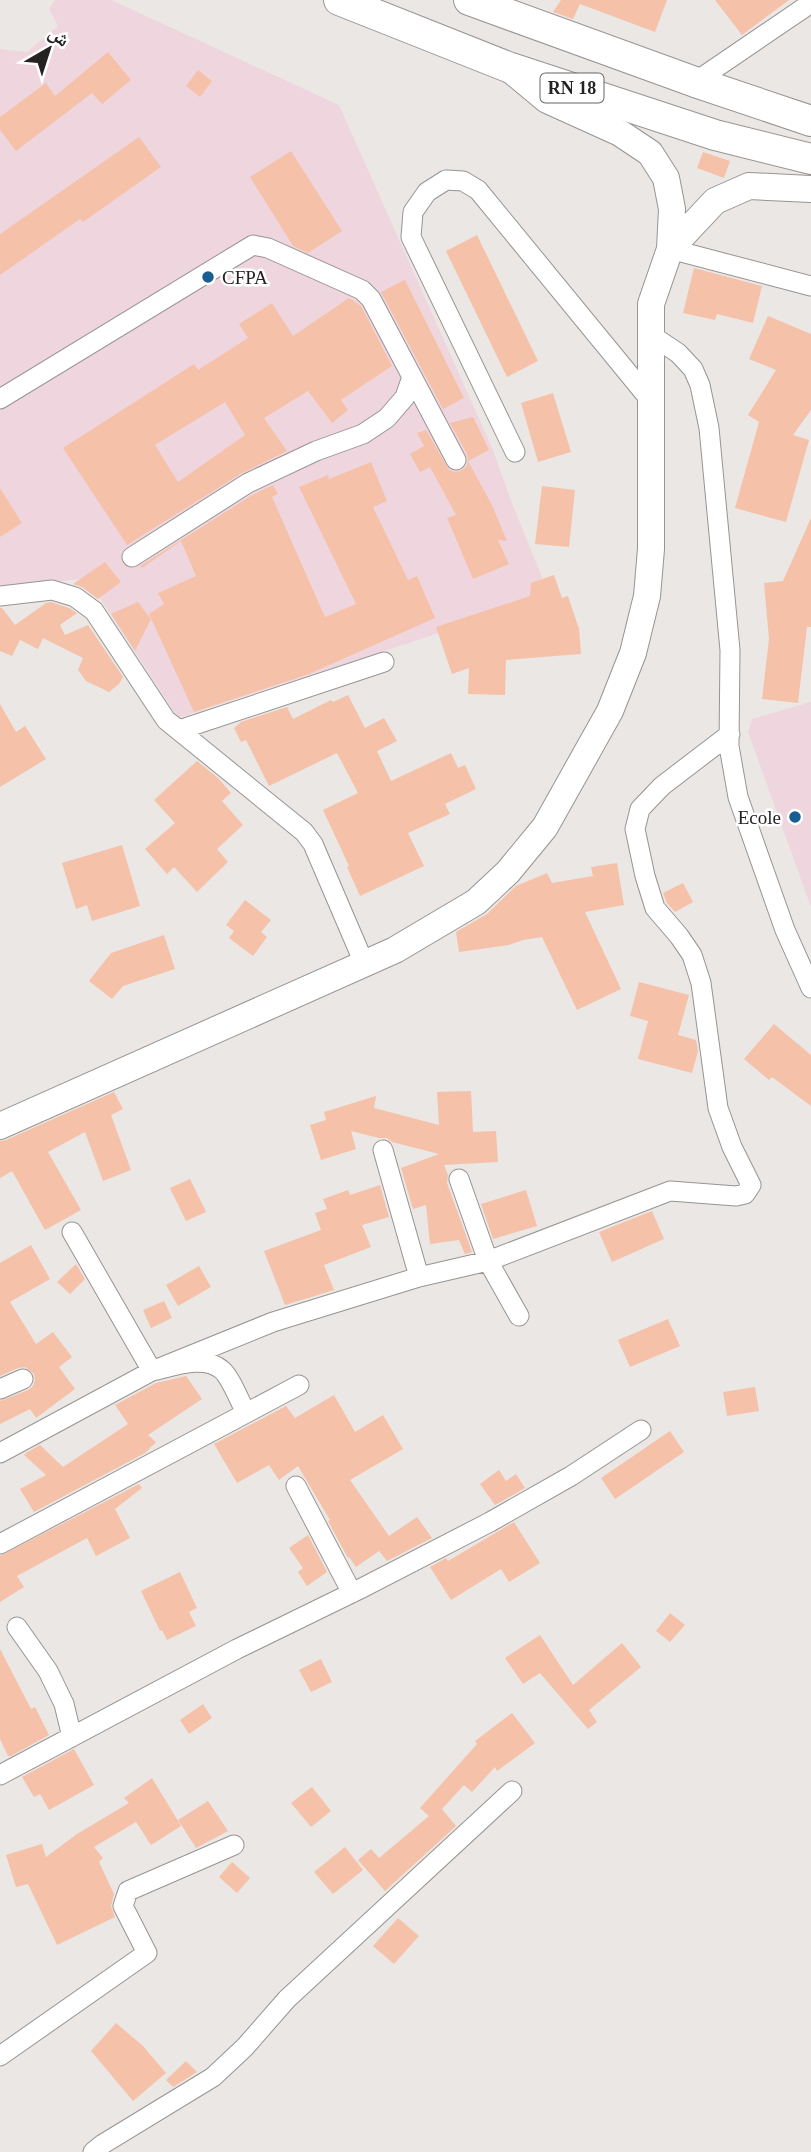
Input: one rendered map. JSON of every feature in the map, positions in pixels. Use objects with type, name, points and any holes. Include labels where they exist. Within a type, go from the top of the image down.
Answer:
[{"type":"main road","name":"RN 18","points":[[339,0],[508,67],[715,135],[811,159]]},
{"type":"main road","name":"RN 18","points":[[469,0],[811,121]]},
{"type":"main road","points":[[0,1126],[395,950],[476,902],[508,872],[545,827],[610,710],[633,653],[647,596],[651,549],[651,304],[670,249],[672,209],[666,178],[649,153],[620,133],[547,100],[508,67]]},
{"type":"main road","points":[[670,249],[715,201],[749,186],[811,189]]},
{"type":"street","points":[[695,82],[811,3]]},
{"type":"street","points":[[515,452],[411,237],[413,212],[427,192],[446,180],[463,181],[478,190],[651,401]]},
{"type":"street","points":[[0,399],[253,245],[268,248],[362,290],[371,299],[456,460]]},
{"type":"street","points":[[670,249],[811,286]]},
{"type":"street","points":[[651,335],[678,353],[693,369],[700,384],[709,428],[730,650],[729,746],[738,797],[785,930],[811,988]]},
{"type":"street","points":[[132,557],[248,483],[316,451],[362,434],[387,418],[405,397],[412,377]]},
{"type":"street","points":[[0,596],[52,590],[75,597],[94,611],[166,720],[304,832],[313,844],[364,963]]},
{"type":"street","points":[[179,730],[384,662]]},
{"type":"street","points":[[0,1453],[152,1371],[273,1322],[419,1277],[488,1261],[670,1191],[736,1196],[745,1194],[751,1185],[732,1147],[718,1108],[701,983],[692,955],[680,936],[655,908],[635,829],[640,809],[662,786],[730,734]]},
{"type":"street","points":[[383,1150],[419,1277]]},
{"type":"street","points":[[459,1179],[488,1261],[519,1316]]},
{"type":"street","points":[[72,1232],[152,1371]]},
{"type":"street","points":[[152,1371],[198,1362],[212,1365],[223,1371],[246,1413]]},
{"type":"street","points":[[0,1389],[23,1379]]},
{"type":"street","points":[[0,1544],[299,1385]]},
{"type":"street","points":[[0,1775],[237,1649],[502,1516],[571,1476],[641,1430]]},
{"type":"street","points":[[296,1486],[352,1593]]},
{"type":"street","points":[[17,1627],[48,1671],[64,1704],[72,1737]]},
{"type":"street","points":[[93,2152],[213,2077],[245,2047],[287,1999],[512,1791]]},
{"type":"street","points":[[0,2056],[147,1953],[123,1906],[128,1891],[234,1845]]},
{"type":"shaded area","name":"CFPA","points":[[55,0],[111,0],[339,105],[493,450],[550,597],[178,718],[87,578],[0,589],[0,49],[27,52],[58,26],[49,9]]},
{"type":"shaded area","name":"Ecole","points":[[811,702],[811,907],[748,732],[752,719]]},
{"type":"building","points":[[561,0],[667,0],[655,32],[580,4],[573,19],[553,12]]},
{"type":"building","points":[[715,0],[789,0],[742,35]]},
{"type":"building","points":[[108,52],[131,80],[102,104],[92,93],[16,151],[0,130],[0,117],[46,83],[55,96]]},
{"type":"building","points":[[198,70],[212,81],[200,97],[186,86]]},
{"type":"building","points":[[139,137],[161,167],[83,222],[80,219],[0,275],[0,234]]},
{"type":"building","points":[[291,151],[342,231],[308,253],[293,246],[250,177]]},
{"type":"building","points":[[703,152],[730,161],[724,178],[697,168]]},
{"type":"building","points":[[477,235],[538,361],[507,377],[446,251]]},
{"type":"building","points":[[694,268],[762,286],[753,323],[717,314],[715,320],[683,313]]},
{"type":"building","points":[[405,280],[464,398],[443,409],[381,292]]},
{"type":"building","points":[[349,298],[361,306],[392,366],[341,400],[348,410],[332,423],[308,391],[264,418],[287,451],[242,473],[127,545],[63,448],[194,364],[198,370],[248,338],[239,324],[272,303],[293,336]],"holes":[[[225,402],[245,435],[178,482],[155,445]]]},
{"type":"building","points":[[768,316],[811,334],[811,410],[793,435],[809,440],[786,522],[735,508],[759,422],[748,415],[776,370],[749,359]]},
{"type":"building","points":[[553,393],[571,452],[538,462],[521,403]]},
{"type":"building","points":[[473,417],[489,450],[468,461],[450,423]]},
{"type":"building","points":[[426,430],[449,470],[461,471],[468,461],[492,505],[507,541],[498,540],[509,564],[473,579],[447,518],[456,515],[430,467],[420,472],[410,454],[424,446],[417,433]]},
{"type":"building","points":[[371,462],[387,501],[373,507],[408,580],[417,576],[435,618],[309,674],[194,712],[149,614],[164,604],[158,593],[196,576],[181,541],[142,568],[140,566],[254,494],[273,485],[278,494],[272,497],[325,617],[356,604],[299,487],[328,475],[329,479]]},
{"type":"building","points":[[542,486],[575,490],[569,547],[535,544]]},
{"type":"building","points":[[0,488],[22,523],[0,537]]},
{"type":"building","points":[[811,518],[811,627],[807,627],[798,703],[762,699],[769,639],[764,583],[783,581]]},
{"type":"building","points":[[105,562],[121,582],[98,599],[73,584]]},
{"type":"building","points":[[554,575],[562,598],[568,596],[579,629],[581,654],[506,660],[505,695],[468,694],[469,668],[452,674],[436,627],[530,596],[531,583]]},
{"type":"building","points":[[51,602],[77,613],[60,625],[65,635],[88,625],[123,677],[109,692],[86,681],[78,670],[83,658],[43,638],[38,649],[20,640],[12,656],[0,651],[0,608],[15,625]]},
{"type":"building","points":[[138,602],[151,619],[135,651],[111,614]]},
{"type":"building","points":[[348,695],[365,728],[384,718],[397,741],[377,751],[391,781],[451,753],[458,768],[465,765],[476,789],[445,804],[450,814],[408,833],[424,866],[360,896],[323,810],[358,793],[337,753],[269,786],[246,740],[241,742],[234,728],[241,722],[287,707],[293,719],[331,700],[333,702]]},
{"type":"building","points":[[0,704],[16,732],[25,726],[46,759],[0,787]]},
{"type":"building","points":[[197,761],[231,793],[222,801],[243,825],[217,849],[228,862],[197,892],[174,867],[167,874],[145,849],[175,823],[154,800]]},
{"type":"building","points":[[122,845],[140,906],[92,921],[87,905],[76,909],[62,863]]},
{"type":"building","points":[[617,863],[624,905],[585,912],[621,989],[577,1010],[542,937],[459,952],[456,932],[487,914],[516,886],[547,873],[552,883],[593,876],[591,867]]},
{"type":"building","points":[[683,883],[693,902],[675,912],[663,893]]},
{"type":"building","points":[[245,900],[271,920],[261,932],[267,937],[253,956],[229,938],[234,931],[226,925]]},
{"type":"building","points":[[164,935],[175,969],[123,986],[112,999],[89,981],[111,953]]},
{"type":"building","points":[[639,982],[689,995],[678,1035],[696,1040],[698,1051],[692,1073],[638,1059],[648,1021],[630,1016]]},
{"type":"building","points":[[774,1024],[811,1055],[811,1106],[772,1077],[769,1080],[744,1059]]},
{"type":"building","points":[[471,1091],[473,1132],[496,1131],[498,1162],[444,1165],[448,1175],[447,1183],[472,1252],[465,1254],[459,1240],[430,1244],[426,1205],[413,1209],[401,1168],[439,1154],[392,1142],[387,1138],[351,1131],[356,1149],[321,1160],[310,1125],[326,1120],[324,1112],[376,1096],[374,1108],[439,1125],[437,1092]]},
{"type":"building","points":[[114,1092],[123,1109],[111,1115],[131,1170],[103,1181],[85,1132],[48,1152],[81,1210],[45,1230],[12,1171],[0,1178],[0,1141]]},
{"type":"building","points":[[190,1179],[206,1212],[186,1221],[170,1188]]},
{"type":"building","points":[[380,1185],[389,1217],[362,1225],[371,1247],[324,1265],[334,1290],[285,1305],[264,1251],[321,1230],[315,1213],[327,1209],[323,1199],[348,1190],[350,1195]]},
{"type":"building","points":[[526,1190],[537,1226],[493,1239],[481,1204]]},
{"type":"building","points":[[652,1211],[664,1239],[612,1262],[599,1232]]},
{"type":"building","points":[[31,1245],[50,1279],[10,1302],[36,1344],[53,1332],[72,1357],[59,1367],[75,1389],[36,1418],[30,1409],[0,1424],[0,1401],[28,1390],[35,1380],[34,1374],[25,1367],[0,1376],[0,1263]]},
{"type":"building","points":[[76,1264],[85,1279],[70,1294],[57,1282]]},
{"type":"building","points":[[199,1266],[211,1287],[178,1306],[166,1285]]},
{"type":"building","points":[[164,1301],[172,1318],[151,1328],[143,1310]]},
{"type":"building","points":[[668,1319],[680,1346],[630,1367],[618,1340]]},
{"type":"building","points":[[186,1376],[202,1399],[148,1435],[156,1442],[145,1453],[34,1512],[20,1489],[46,1475],[24,1455],[26,1453],[40,1445],[63,1467],[128,1424],[115,1405],[156,1383]]},
{"type":"building","points":[[755,1387],[759,1411],[727,1416],[723,1392]]},
{"type":"building","points":[[334,1395],[355,1432],[383,1415],[403,1449],[350,1480],[389,1536],[417,1517],[432,1538],[387,1561],[379,1551],[356,1567],[348,1558],[328,1521],[330,1520],[298,1466],[279,1480],[269,1465],[237,1483],[214,1444],[286,1406],[295,1418]]},
{"type":"building","points":[[670,1431],[684,1452],[615,1499],[601,1478]]},
{"type":"building","points":[[499,1470],[506,1481],[516,1474],[525,1488],[495,1505],[480,1484]]},
{"type":"building","points":[[139,1484],[142,1488],[115,1509],[130,1538],[96,1556],[87,1538],[17,1576],[24,1587],[0,1602],[0,1556]]},
{"type":"building","points":[[514,1522],[540,1563],[509,1582],[501,1569],[451,1600],[430,1567],[446,1558],[448,1561]]},
{"type":"building","points":[[308,1535],[327,1572],[307,1586],[298,1572],[303,1568],[289,1548]]},
{"type":"building","points":[[180,1572],[197,1608],[189,1612],[196,1626],[167,1640],[141,1591]]},
{"type":"building","points":[[670,1613],[685,1625],[670,1642],[656,1631]]},
{"type":"building","points":[[540,1635],[573,1685],[622,1643],[641,1667],[589,1710],[597,1722],[588,1729],[540,1673],[523,1684],[505,1658]]},
{"type":"building","points":[[0,1649],[31,1709],[35,1707],[49,1735],[11,1756],[8,1756],[0,1739]]},
{"type":"building","points":[[321,1659],[332,1682],[311,1692],[299,1670]]},
{"type":"building","points":[[203,1704],[212,1718],[189,1734],[180,1720]]},
{"type":"building","points":[[512,1713],[535,1743],[497,1771],[495,1767],[472,1792],[464,1785],[442,1809],[456,1826],[385,1891],[358,1860],[371,1849],[379,1858],[429,1816],[420,1808],[477,1744],[475,1741]]},
{"type":"building","points":[[74,1749],[94,1785],[49,1810],[40,1794],[34,1797],[22,1777]]},
{"type":"building","points":[[152,1778],[181,1826],[151,1845],[136,1822],[94,1847],[103,1858],[99,1862],[114,1894],[111,1906],[115,1917],[57,1945],[28,1884],[16,1887],[6,1855],[42,1844],[46,1857],[77,1834],[129,1803],[124,1798]]},
{"type":"building","points":[[312,1787],[331,1811],[311,1827],[291,1803]]},
{"type":"building","points":[[208,1801],[228,1831],[196,1848],[178,1820]]},
{"type":"building","points":[[345,1847],[363,1870],[333,1894],[314,1872]]},
{"type":"building","points":[[232,1862],[250,1878],[237,1893],[219,1877]]},
{"type":"building","points":[[398,1918],[419,1936],[394,1964],[373,1946]]},
{"type":"building","points":[[116,2023],[143,2046],[166,2073],[133,2101],[91,2051]]},
{"type":"building","points":[[186,2061],[197,2072],[173,2087],[166,2080]]},
{"type":"place","name":"CFPA","points":[[208,277]]},
{"type":"place","name":"Ecole","points":[[795,817]]}]
